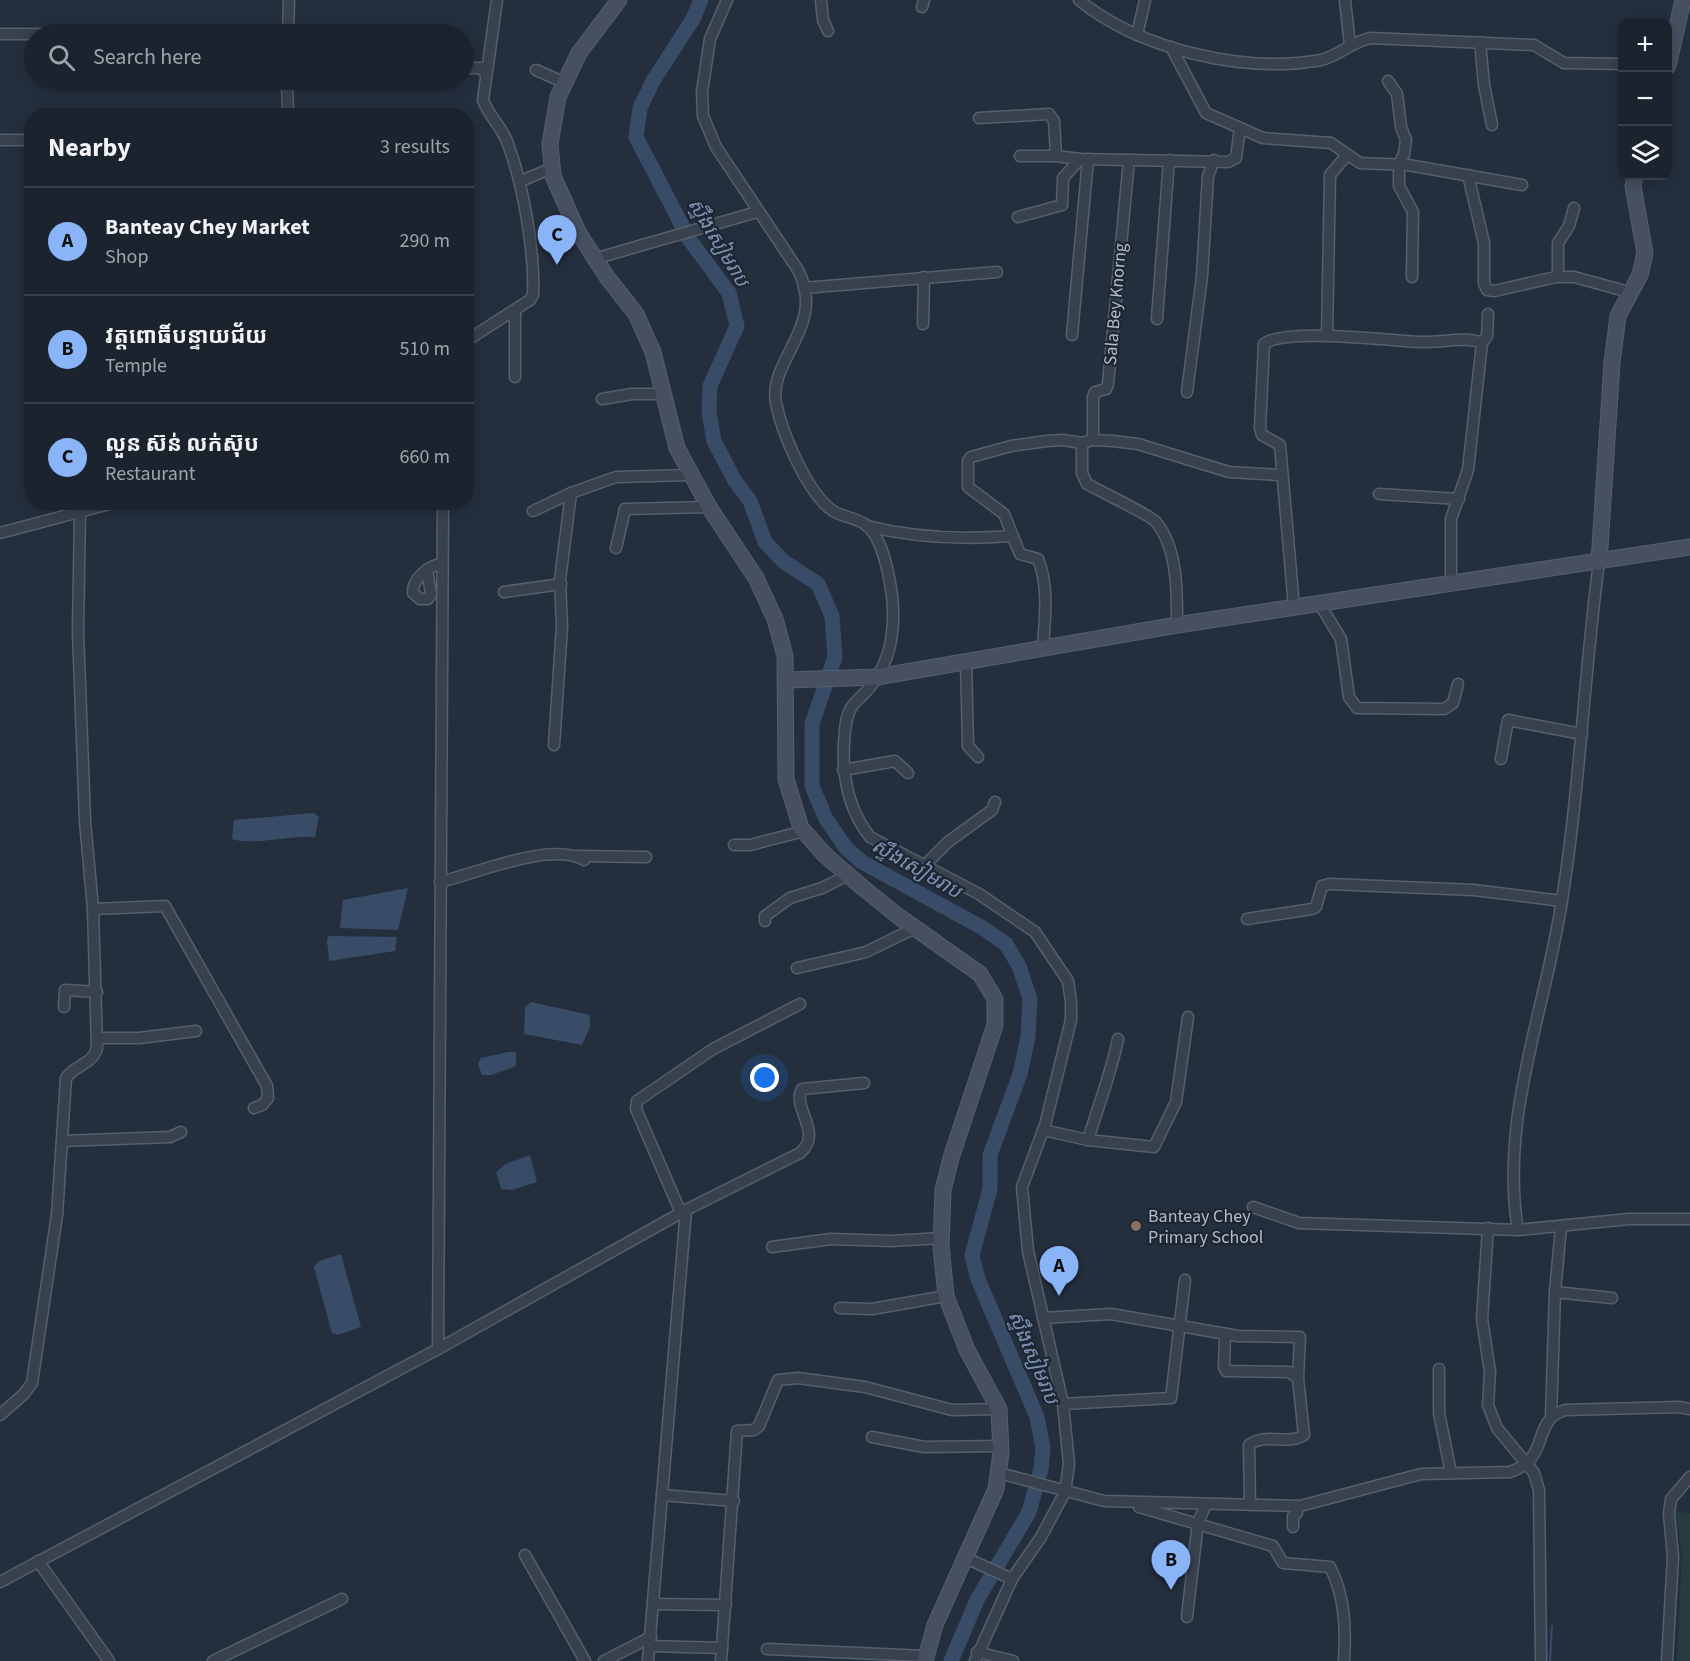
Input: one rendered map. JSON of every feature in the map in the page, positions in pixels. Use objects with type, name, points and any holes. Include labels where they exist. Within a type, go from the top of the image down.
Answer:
[{"type":"street","points":[[288,24],[289,0]]},
{"type":"street","points":[[474,336],[530,300],[533,286],[521,181],[504,135],[488,114],[483,100],[496,0]]},
{"type":"street","points":[[619,0],[579,53],[558,98],[550,144],[552,168],[578,231],[594,259],[636,314],[653,352],[677,448],[710,507],[756,578],[775,619],[785,656],[795,680],[786,779],[795,813],[804,831],[825,855],[848,875],[915,928],[980,974],[990,988],[996,1005],[995,1025],[951,1158],[943,1190],[942,1238],[946,1296],[967,1350],[999,1409],[1002,1446],[996,1489],[935,1626],[925,1658],[767,1649]]},
{"type":"street","points":[[728,0],[710,39],[702,92],[703,116],[717,147],[798,270],[804,288],[804,323],[775,387],[781,425],[805,475],[832,510],[867,526],[899,534],[935,537],[980,539],[1011,536]]},
{"type":"street","points":[[821,0],[823,20],[828,31]]},
{"type":"street","points":[[1079,0],[1094,12],[1137,35],[1171,47],[1228,60],[1260,63],[1324,59],[1350,45],[1371,38],[1533,45],[1564,63],[1618,64]]},
{"type":"street","points":[[1137,35],[1145,0]]},
{"type":"street","points":[[1345,0],[1350,45]]},
{"type":"street","points":[[1672,48],[1683,0]]},
{"type":"street","points":[[0,34],[24,34]]},
{"type":"street","points":[[1480,42],[1484,85],[1492,125]]},
{"type":"street","points":[[1171,47],[1206,113],[1263,138],[1331,143],[1346,156],[1360,163],[1399,164],[1522,185]]},
{"type":"street","points":[[474,67],[485,73]]},
{"type":"street","points":[[536,70],[565,83]]},
{"type":"street","points":[[1388,81],[1397,94],[1401,127],[1406,140],[1404,154],[1399,164],[1401,191],[1413,212],[1412,277]]},
{"type":"street","points":[[287,90],[288,108]]},
{"type":"street","points":[[979,118],[1049,114],[1054,121],[1056,156]]},
{"type":"street","points":[[1020,156],[1228,162],[1236,158],[1240,128]]},
{"type":"street","points":[[0,140],[24,140]]},
{"type":"street","points":[[1327,336],[1330,175],[1346,156]]},
{"type":"street","points":[[1018,218],[1062,205],[1063,178],[1084,159]]},
{"type":"street","points":[[1072,335],[1084,159]]},
{"type":"street","name":"Sala Bey Knorng","points":[[1130,160],[1108,384],[1106,389],[1095,392],[1093,397],[1082,473],[1087,484],[1156,521],[1172,555],[1178,579],[1177,625]]},
{"type":"street","points":[[1156,319],[1168,160]]},
{"type":"street","points":[[1187,392],[1202,276],[1208,176],[1214,160]]},
{"type":"street","points":[[521,181],[552,168]]},
{"type":"street","points":[[1468,175],[1484,243],[1484,288],[1494,291],[1558,277],[1574,277],[1629,292]]},
{"type":"street","points":[[1541,1661],[1539,1490],[1528,1461],[1497,1428],[1488,1405],[1490,1372],[1482,1319],[1507,1228],[1515,1209],[1512,1170],[1520,1110],[1562,901],[1582,734],[1588,640],[1608,561],[1612,363],[1617,316],[1640,275],[1645,253],[1635,180]]},
{"type":"street","points":[[1558,277],[1558,243],[1569,226],[1574,207]]},
{"type":"street","points":[[594,259],[758,212]]},
{"type":"street","points":[[804,288],[997,272]]},
{"type":"street","points":[[923,324],[924,277]]},
{"type":"street","points":[[515,310],[515,377]]},
{"type":"street","points":[[1451,583],[1451,519],[1470,460],[1482,343],[1487,336],[1488,314]]},
{"type":"street","points":[[1294,607],[1280,475],[1280,445],[1262,435],[1260,428],[1263,348],[1273,340],[1327,336],[1482,343]]},
{"type":"street","points":[[602,399],[632,394],[662,394]]},
{"type":"street","points":[[1043,647],[1045,592],[1038,559],[1020,554],[1004,514],[968,487],[968,461],[971,457],[1011,446],[1047,441],[1088,441],[1138,444],[1229,472],[1280,475]]},
{"type":"street","points":[[533,512],[571,493],[616,477],[691,475]]},
{"type":"street","points":[[554,745],[562,626],[561,584],[571,493]]},
{"type":"street","points":[[1379,494],[1459,499]]},
{"type":"street","points":[[616,548],[625,509],[710,507]]},
{"type":"street","points":[[438,1349],[443,510]]},
{"type":"street","points":[[0,533],[80,511],[78,632],[85,821],[93,909],[97,992],[95,1056],[66,1078],[57,1215],[32,1383],[24,1394],[0,1415]]},
{"type":"street","points":[[867,526],[880,549],[889,578],[893,604],[887,660],[872,677],[852,707],[845,728],[844,782],[856,815],[870,837],[1010,913],[1035,932],[1068,981],[1071,1020],[1043,1130],[1022,1187],[1028,1251],[1063,1404],[1069,1464],[1065,1492],[1041,1537],[1008,1577],[976,1657],[1013,1661]]},
{"type":"street","points":[[795,680],[872,677],[1177,625],[1690,547]]},
{"type":"street","points":[[427,570],[442,564]]},
{"type":"street","points":[[504,592],[561,584]]},
{"type":"street","points":[[1319,603],[1341,639],[1349,698],[1357,708],[1444,709],[1453,703],[1458,684]]},
{"type":"street","points":[[966,661],[968,746],[978,757]]},
{"type":"street","points":[[1501,759],[1509,720],[1582,734]]},
{"type":"street","points":[[843,770],[895,761],[908,773]]},
{"type":"street","points":[[925,865],[948,842],[992,810],[995,802]]},
{"type":"street","points":[[734,845],[750,845],[804,831]]},
{"type":"street","points":[[440,882],[543,854],[566,853],[580,858],[646,857]]},
{"type":"street","points":[[765,921],[765,916],[778,905],[848,875]]},
{"type":"street","points":[[1247,919],[1312,909],[1316,907],[1322,886],[1329,884],[1474,890],[1562,901]]},
{"type":"street","points":[[93,909],[165,906],[267,1086],[268,1098],[262,1105],[254,1108]]},
{"type":"street","points":[[797,968],[866,952],[915,928]]},
{"type":"street","points":[[64,1007],[65,990],[97,992]]},
{"type":"street","points":[[648,1661],[683,1211],[636,1109],[637,1101],[713,1049],[800,1004]]},
{"type":"street","points":[[1043,1130],[1088,1140],[1129,1143],[1150,1148],[1158,1142],[1176,1102],[1188,1017]]},
{"type":"street","points":[[97,1038],[139,1038],[196,1031]]},
{"type":"street","points":[[1088,1140],[1100,1100],[1110,1077],[1118,1039]]},
{"type":"street","points":[[0,1582],[438,1349],[683,1211],[806,1147],[809,1132],[799,1096],[802,1089],[864,1083]]},
{"type":"street","points":[[62,1141],[170,1137],[181,1132]]},
{"type":"street","points":[[1253,1207],[1299,1223],[1507,1228],[1561,1227],[1629,1219],[1690,1219]]},
{"type":"street","points":[[1127,1503],[1298,1506],[1421,1474],[1510,1472],[1528,1461],[1538,1449],[1551,1417],[1555,1292],[1561,1227]]},
{"type":"street","points":[[772,1247],[831,1239],[891,1241],[942,1238]]},
{"type":"street","points":[[1063,1404],[1171,1398],[1185,1280]]},
{"type":"street","points":[[1555,1292],[1612,1298]]},
{"type":"street","points":[[840,1308],[872,1309],[946,1296]]},
{"type":"street","points":[[1043,1318],[1111,1314],[1225,1335],[1300,1337],[1298,1378],[1304,1435],[1292,1439],[1260,1439],[1250,1445],[1250,1505]]},
{"type":"street","points":[[1225,1335],[1224,1370],[1289,1372],[1298,1378]]},
{"type":"street","points":[[1439,1369],[1440,1413],[1451,1473]]},
{"type":"street","points":[[721,1661],[734,1501],[737,1431],[759,1426],[778,1380],[798,1378],[865,1387],[952,1410],[999,1409]]},
{"type":"street","points":[[1551,1417],[1565,1410],[1668,1407],[1690,1409]]},
{"type":"street","points":[[872,1437],[924,1448],[1002,1446]]},
{"type":"street","points":[[999,1473],[1053,1486],[1065,1492],[1127,1503],[1198,1522],[1273,1546],[1283,1563],[1330,1567],[1337,1581],[1343,1606],[1346,1629],[1344,1661]]},
{"type":"street","points":[[1667,1661],[1673,1557],[1668,1514],[1671,1499],[1690,1477]]},
{"type":"street","points":[[662,1495],[734,1501]]},
{"type":"street","points":[[1187,1617],[1198,1522],[1206,1505]]},
{"type":"street","points":[[1293,1527],[1293,1516],[1297,1513],[1298,1506]]},
{"type":"street","points":[[525,1555],[585,1661]]},
{"type":"street","points":[[966,1558],[1008,1577]]},
{"type":"street","points":[[38,1560],[109,1661]]},
{"type":"street","points":[[213,1661],[342,1599]]},
{"type":"street","points":[[653,1604],[726,1605]]},
{"type":"street","points":[[604,1661],[650,1641],[722,1648]]},
{"type":"green space","points":[[1676,1512],[1690,1513],[1690,1661],[1677,1661],[1682,1554]]},
{"type":"water","points":[[314,813],[319,817],[315,837],[261,841],[232,839],[234,820]]},
{"type":"water","points":[[408,888],[398,930],[340,928],[343,900]]},
{"type":"water","points":[[329,936],[397,937],[395,951],[329,961],[327,940]]},
{"type":"water","points":[[531,1002],[590,1015],[590,1027],[582,1045],[524,1034],[525,1007]]},
{"type":"water","points":[[516,1052],[516,1066],[491,1075],[482,1075],[478,1064],[481,1058]]},
{"type":"water","points":[[530,1155],[537,1182],[512,1190],[501,1189],[496,1172],[506,1164]]},
{"type":"water","points":[[341,1254],[361,1327],[338,1335],[332,1333],[314,1267],[319,1261]]},
{"type":"waterway","name":"ស្ទឹងសៀមរាប","points":[[701,0],[693,19],[653,81],[640,108],[636,137],[689,239],[729,293],[737,326],[710,386],[709,412],[714,441],[735,481],[750,501],[765,542],[783,561],[818,584],[832,616],[835,657],[812,724],[812,786],[826,819],[846,848],[862,862],[983,928],[1006,944],[1019,966],[1030,999],[1028,1037],[1020,1074],[990,1155],[990,1189],[972,1255],[978,1279],[1037,1417],[1043,1448],[1041,1469],[1029,1512],[977,1600],[951,1661]]},
{"type":"waterway","points":[[1550,1661],[1552,1626]]},
{"type":"place","name":"លួន ស៊ន់ លក់ស៊ុប","points":[[557,265]]},
{"type":"place","name":"Banteay Chey Primary School","points":[[1136,1226]]},
{"type":"place","name":"Banteay Chey Market","points":[[1059,1296]]},
{"type":"place","name":"វត្តពោធិ៍បន្ទាយជ័យ","points":[[1171,1590]]}]
